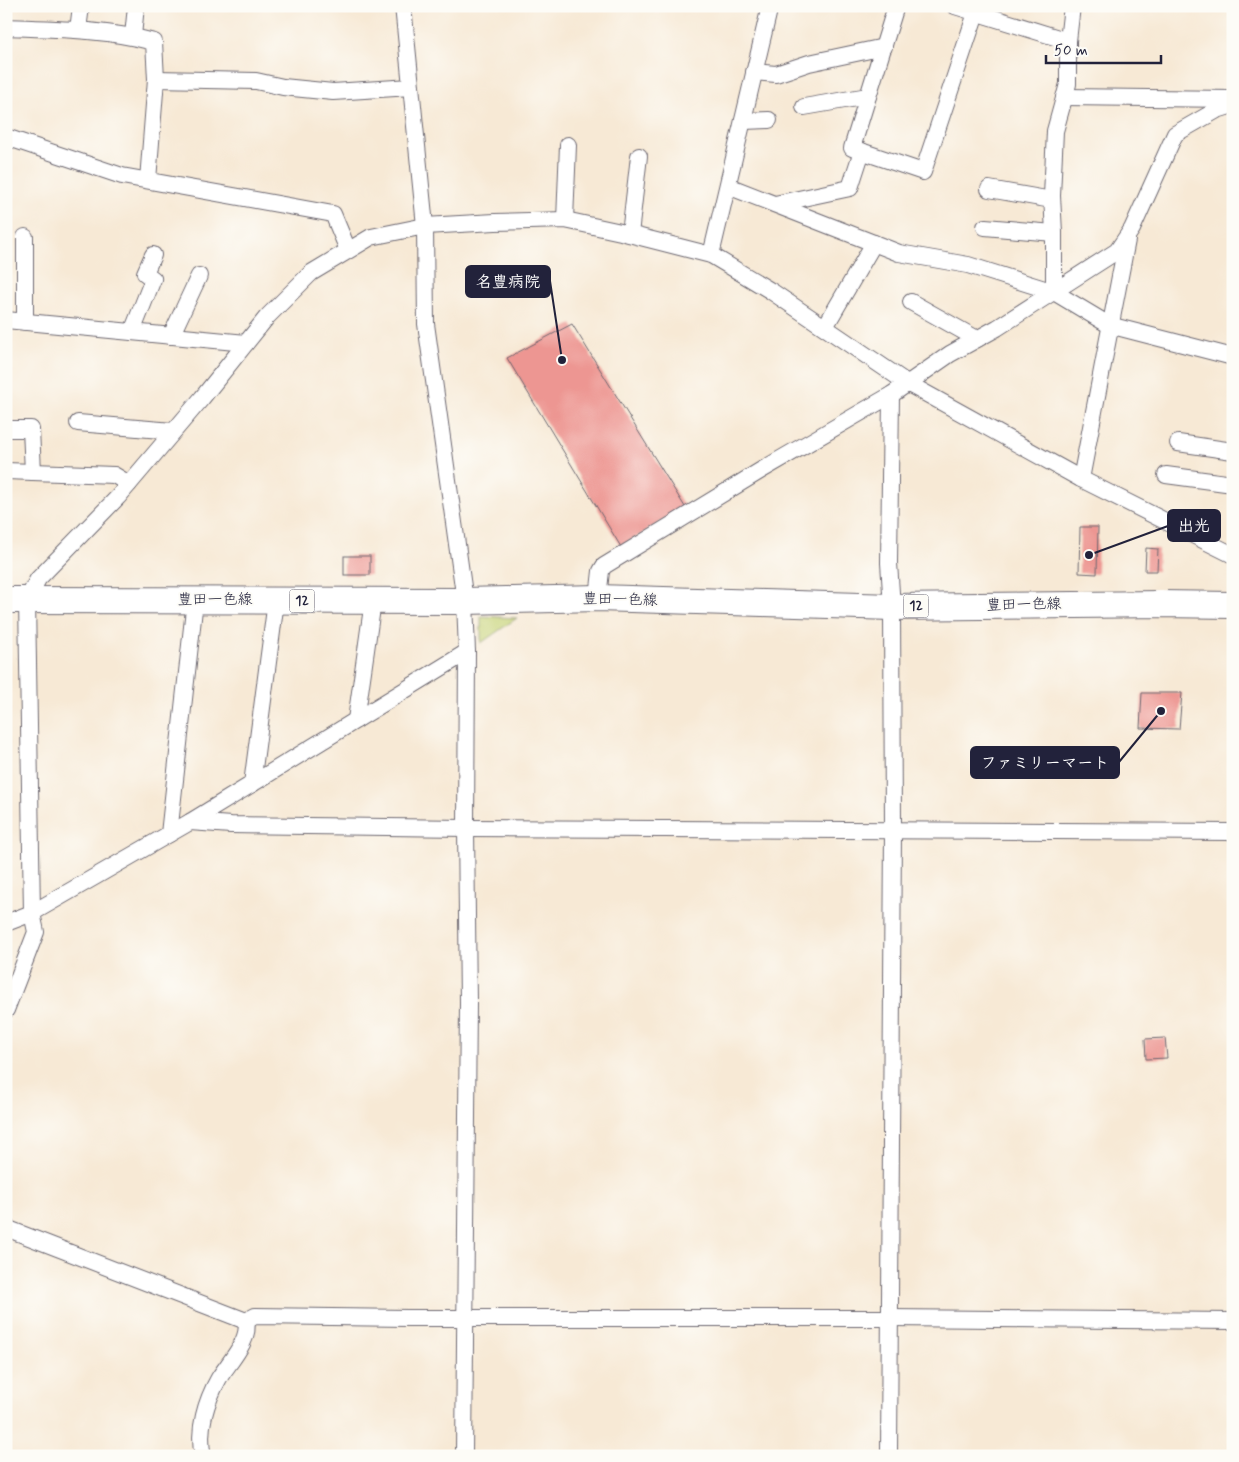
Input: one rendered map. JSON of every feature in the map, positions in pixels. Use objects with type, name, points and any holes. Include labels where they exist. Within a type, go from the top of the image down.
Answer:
[{"type":"main road","name":"豊田一色線","points":[[17,600],[465,601],[598,598],[892,607],[1161,604],[1233,606]]},
{"type":"street","points":[[78,30],[81,6]]},
{"type":"street","points":[[133,36],[136,6]]},
{"type":"street","points":[[403,6],[426,226],[426,324],[465,601],[467,652],[466,828],[468,1003],[464,1456]]},
{"type":"street","points":[[711,255],[770,6]]},
{"type":"street","points":[[896,6],[852,148],[923,172],[976,13]]},
{"type":"street","points":[[955,6],[1068,41]]},
{"type":"street","points":[[1054,292],[1052,200],[1055,131],[1068,84],[1068,41],[1072,6]]},
{"type":"street","points":[[6,27],[78,30],[133,36],[154,42],[156,79],[148,180]]},
{"type":"street","points":[[754,72],[776,74],[809,63],[884,47]]},
{"type":"street","points":[[156,79],[256,81],[283,87],[333,92],[411,87]]},
{"type":"street","points":[[804,107],[868,96]]},
{"type":"street","points":[[1064,97],[1233,99]]},
{"type":"street","points":[[598,598],[601,571],[604,566],[760,471],[891,395],[950,354],[1054,292],[1117,251],[1132,229],[1175,134],[1217,110],[1233,105]]},
{"type":"street","points":[[743,121],[769,120]]},
{"type":"street","points":[[6,137],[122,176],[333,214],[348,250]]},
{"type":"street","points":[[565,220],[568,145]]},
{"type":"street","points":[[775,204],[850,188],[862,151]]},
{"type":"street","points":[[630,234],[639,156]]},
{"type":"street","points":[[728,186],[899,253],[968,266],[1054,292],[1109,325],[1233,357]]},
{"type":"street","points":[[989,189],[1052,200]]},
{"type":"street","points":[[6,1010],[36,932],[32,913],[17,600],[129,484],[267,317],[311,273],[371,237],[426,226],[565,220],[630,234],[711,255],[771,291],[907,383],[1081,479],[1233,555]]},
{"type":"street","points":[[985,227],[1054,233]]},
{"type":"street","points":[[1081,479],[1109,325],[1128,236]]},
{"type":"street","points":[[25,237],[25,322]]},
{"type":"street","points":[[825,327],[874,243]]},
{"type":"street","points":[[132,332],[153,279],[145,273],[153,256]]},
{"type":"street","points":[[171,336],[199,276]]},
{"type":"street","points":[[911,302],[977,339]]},
{"type":"street","points":[[6,320],[246,343]]},
{"type":"street","points":[[889,1456],[893,829],[892,607],[889,563],[891,395]]},
{"type":"street","points":[[78,423],[173,431]]},
{"type":"street","points":[[6,429],[31,429],[33,472]]},
{"type":"street","points":[[1178,444],[1233,450]]},
{"type":"street","points":[[6,471],[114,475],[129,484]]},
{"type":"street","points":[[1166,475],[1233,484]]},
{"type":"street","points":[[169,834],[195,600]]},
{"type":"street","points":[[252,784],[276,601]]},
{"type":"street","points":[[356,720],[373,601]]},
{"type":"street","points":[[6,923],[32,913],[190,822],[467,652]]},
{"type":"street","points":[[190,822],[231,825],[466,828],[1233,832]]},
{"type":"street","points":[[6,1228],[246,1321]]},
{"type":"street","points":[[246,1321],[255,1316],[1233,1321]]},
{"type":"street","points":[[203,1456],[200,1444],[207,1406],[218,1381],[241,1346],[248,1328],[246,1321]]},
{"type":"green space","points":[[481,616],[517,618],[481,643]]},
{"type":"building","points":[[572,324],[685,507],[621,547],[507,358]]},
{"type":"building","points":[[1080,527],[1098,527],[1097,574],[1079,573]]},
{"type":"building","points":[[1146,548],[1158,549],[1157,571],[1145,571]]},
{"type":"building","points":[[344,556],[370,556],[370,575],[344,575]]},
{"type":"building","points":[[1142,693],[1182,693],[1179,729],[1140,728]]},
{"type":"building","points":[[1165,1038],[1167,1058],[1146,1059],[1145,1039]]},
{"type":"place","name":"名豊病院","points":[[562,360]]},
{"type":"place","name":"出光","points":[[1089,555]]},
{"type":"place","name":"ファミリーマート","points":[[1161,711]]}]
